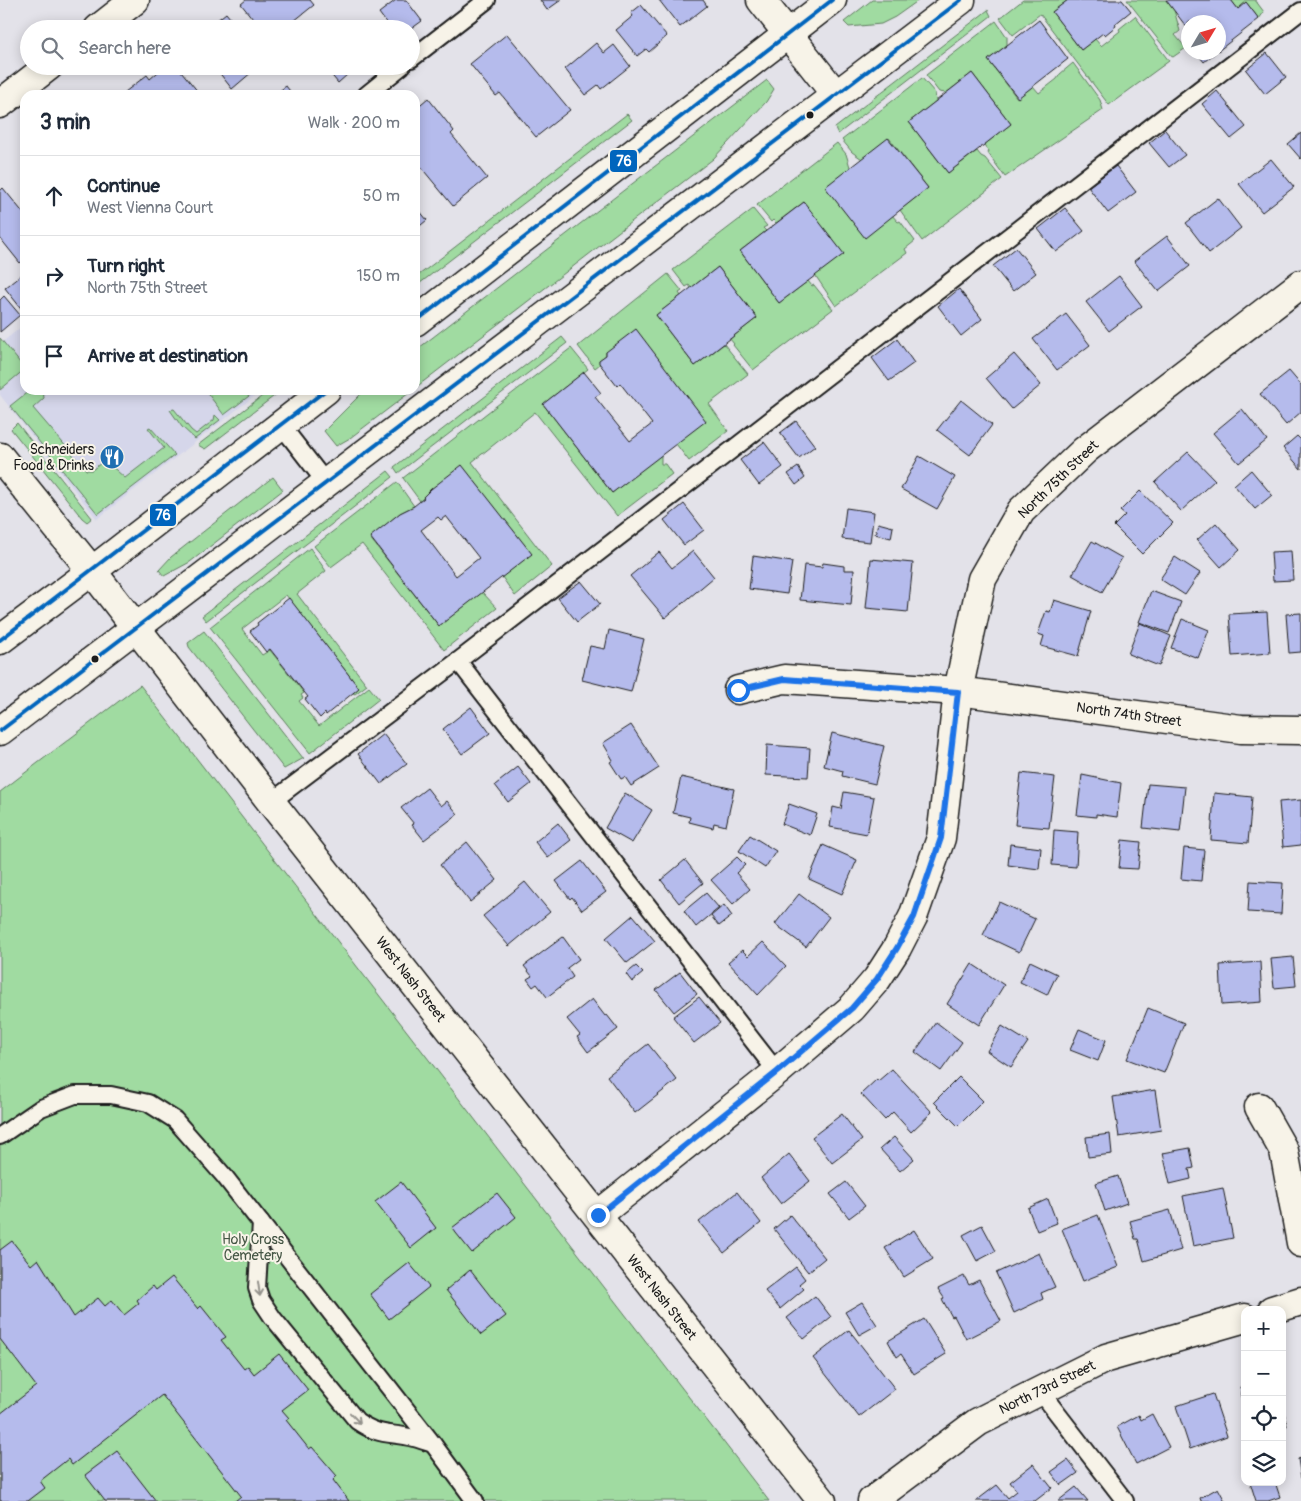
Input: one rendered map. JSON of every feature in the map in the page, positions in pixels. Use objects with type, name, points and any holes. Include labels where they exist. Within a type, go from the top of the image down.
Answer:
[{"type":"street","points":[[109,20],[135,0]]},
{"type":"street","points":[[761,0],[836,95]]},
{"type":"street","points":[[420,318],[832,0]]},
{"type":"street","points":[[0,731],[961,0]]},
{"type":"street","points":[[0,104],[37,75]]},
{"type":"street","name":"North 75th Street","points":[[598,1215],[777,1072],[852,1008],[877,979],[897,948],[914,917],[941,838],[958,692],[982,579],[1021,511],[1085,450],[1301,284]]},
{"type":"street","points":[[0,640],[320,395]]},
{"type":"street","name":"West Nash Street","points":[[0,457],[92,571],[271,802],[822,1501]]},
{"type":"street","name":"North 74th Street","points":[[738,690],[784,679],[958,692],[1241,729],[1301,730]]},
{"type":"street","points":[[1259,1107],[1284,1150],[1301,1243]]},
{"type":"street","points":[[1285,1306],[1301,1301]]},
{"type":"street","name":"North 73rd Street","points":[[872,1501],[978,1422],[1106,1358],[1241,1319]]},
{"type":"lane","points":[[420,52],[487,0]]},
{"type":"lane","points":[[271,802],[458,661],[1301,11]]},
{"type":"lane","points":[[372,90],[391,75]]},
{"type":"lane","points":[[281,425],[326,483]]},
{"type":"lane","points":[[458,661],[777,1072]]},
{"type":"lane","points":[[0,1136],[40,1108],[75,1095],[111,1095],[148,1103],[175,1120],[225,1177],[433,1444],[475,1501]]},
{"type":"lane","points":[[261,1223],[257,1288],[261,1300],[273,1318],[357,1421],[368,1429],[433,1444]]},
{"type":"lane","points":[[1040,1391],[1125,1501]]},
{"type":"shaded area","name":"Schneiders Food & Drinks","points":[[20,328],[20,395],[256,395],[97,519],[0,395],[0,344]]},
{"type":"green space","points":[[872,0],[919,0],[895,17],[881,24],[849,27],[844,22]]},
{"type":"green space","points":[[1023,0],[1068,0],[1052,12],[1081,50],[1095,39],[1101,46],[1135,16],[1169,61],[1109,105],[1040,14],[1013,35],[1000,18]]},
{"type":"green space","points":[[1127,0],[1166,0],[1174,10],[1180,31],[1175,35],[1181,42],[1181,51],[1173,57]]},
{"type":"green space","points":[[1231,0],[1255,0],[1264,12],[1259,19],[1246,2],[1238,9]]},
{"type":"green space","points":[[988,10],[991,16],[838,134],[835,128]]},
{"type":"green space","points":[[996,21],[1007,37],[1007,45],[988,60],[1017,98],[1033,86],[1039,93],[1073,63],[1100,100],[1103,110],[1005,177],[984,145],[1011,124],[972,73],[946,93],[939,92],[926,75]]},
{"type":"green space","points":[[922,78],[935,93],[936,101],[909,122],[948,173],[977,151],[1002,179],[922,241],[900,210],[928,188],[889,138],[862,159],[852,152],[842,140]]},
{"type":"green space","points":[[767,80],[774,89],[766,102],[713,159],[420,384],[420,347]]},
{"type":"green space","points":[[627,114],[632,120],[420,283],[420,274]]},
{"type":"green space","points":[[837,143],[846,154],[850,167],[898,222],[900,221],[915,241],[905,249],[907,253],[836,306],[815,275],[804,202],[776,223],[773,220],[771,222],[757,205]]},
{"type":"green space","points":[[753,209],[767,226],[763,228],[766,231],[740,251],[779,303],[808,281],[812,286],[814,285],[833,309],[753,370],[730,339],[757,318],[718,267],[691,288],[689,285],[686,287],[673,270]]},
{"type":"green space","points":[[668,274],[682,291],[679,293],[681,296],[656,315],[695,366],[724,344],[748,374],[709,404],[728,431],[689,461],[606,352],[606,355],[599,360],[600,364],[595,368],[578,346]]},
{"type":"green space","points":[[562,337],[567,343],[398,473],[394,467]]},
{"type":"green space","points":[[0,338],[20,363],[20,373],[0,390]]},
{"type":"green space","points":[[571,348],[588,369],[543,404],[612,493],[661,454],[661,464],[665,464],[672,474],[617,516],[535,412],[472,462],[552,566],[515,596],[502,577],[531,554],[462,466],[420,501],[403,478]]},
{"type":"green space","points":[[24,395],[44,395],[44,398],[33,408],[86,470],[92,470],[101,463],[108,463],[125,478],[164,448],[148,428],[150,427],[175,455],[98,514],[10,406]]},
{"type":"green space","points":[[209,395],[250,395],[224,415]]},
{"type":"green space","points":[[263,395],[275,395],[205,449],[198,445]]},
{"type":"green space","points":[[360,395],[406,395],[350,438],[336,446],[324,431]]},
{"type":"green space","points":[[174,409],[196,434],[214,420],[215,415],[220,420],[195,439],[182,427],[170,410]]},
{"type":"green space","points":[[17,423],[92,518],[87,522],[11,429]]},
{"type":"green space","points":[[388,471],[393,477],[206,621],[202,616]]},
{"type":"green space","points":[[273,477],[283,490],[190,562],[164,576],[159,570],[171,557]]},
{"type":"green space","points":[[397,482],[414,506],[400,513],[370,538],[439,626],[482,592],[497,608],[444,650],[362,544],[331,567],[314,546]]},
{"type":"green space","points":[[310,548],[326,571],[297,594],[367,685],[355,694],[353,693],[359,688],[286,595],[242,629],[262,655],[270,650],[304,693],[301,695],[303,698],[299,701],[319,726],[369,687],[379,699],[310,753],[210,627]]},
{"type":"green space","points":[[204,631],[304,758],[284,769],[189,647],[188,643]]},
{"type":"green space","name":"Holy Cross Cemetery","points":[[140,685],[769,1501],[0,1501],[0,792]]},
{"type":"building","points":[[246,0],[310,0],[314,5],[295,20],[254,20],[241,4]]},
{"type":"building","points":[[396,0],[406,0],[422,21],[420,22],[420,20],[384,20],[379,13]]},
{"type":"building","points":[[540,0],[561,0],[547,10]]},
{"type":"building","points":[[659,0],[703,0],[707,6],[680,27]]},
{"type":"building","points":[[1068,0],[1122,0],[1131,11],[1105,35],[1103,33],[1081,50],[1052,12]]},
{"type":"building","points":[[1166,0],[1231,0],[1238,9],[1246,2],[1259,19],[1226,45],[1226,15],[1181,15],[1181,20]]},
{"type":"building","points":[[641,5],[667,36],[649,52],[646,49],[637,56],[616,30],[633,16],[631,13]]},
{"type":"building","points":[[226,13],[232,20],[217,20]]},
{"type":"building","points":[[1039,20],[1068,59],[1018,98],[988,60]]},
{"type":"building","points":[[507,34],[570,110],[536,137],[500,93],[496,96],[470,64]]},
{"type":"building","points":[[596,43],[604,53],[614,45],[630,66],[601,89],[598,85],[585,95],[565,69]]},
{"type":"building","points":[[1267,53],[1286,77],[1265,94],[1246,70]]},
{"type":"building","points":[[972,73],[1011,124],[948,173],[909,122]]},
{"type":"building","points":[[147,75],[150,79],[155,75],[184,75],[197,90],[128,90]]},
{"type":"building","points":[[221,75],[248,75],[232,89]]},
{"type":"building","points":[[331,75],[347,75],[338,83]]},
{"type":"building","points":[[286,86],[289,90],[281,90]]},
{"type":"building","points":[[1217,91],[1246,127],[1231,139],[1202,104]]},
{"type":"building","points":[[428,98],[454,131],[451,134],[487,178],[453,206],[420,166],[420,105]]},
{"type":"building","points":[[1165,130],[1185,155],[1169,167],[1149,143]]},
{"type":"building","points":[[1301,133],[1301,159],[1288,144]]},
{"type":"building","points":[[888,138],[928,188],[865,238],[825,187]]},
{"type":"building","points":[[1271,159],[1294,187],[1262,212],[1239,184]]},
{"type":"building","points":[[1116,166],[1136,192],[1108,213],[1088,187]]},
{"type":"building","points":[[3,188],[20,209],[20,263],[0,238],[0,191]]},
{"type":"building","points":[[1218,198],[1241,228],[1209,253],[1186,223]]},
{"type":"building","points":[[804,202],[844,254],[779,303],[740,251]]},
{"type":"building","points":[[1065,208],[1084,231],[1056,252],[1038,229]]},
{"type":"building","points":[[420,211],[427,220],[420,226]]},
{"type":"building","points":[[1167,236],[1190,266],[1158,291],[1134,261]]},
{"type":"building","points":[[1016,248],[1036,273],[1013,291],[993,266]]},
{"type":"building","points":[[718,267],[757,318],[695,366],[656,315]]},
{"type":"building","points":[[20,276],[20,307],[5,288]]},
{"type":"building","points":[[1119,276],[1142,306],[1109,331],[1086,302]]},
{"type":"building","points":[[959,289],[982,319],[961,336],[938,306]]},
{"type":"building","points":[[4,296],[20,315],[0,332],[0,300]]},
{"type":"building","points":[[1066,314],[1090,345],[1057,370],[1033,339]]},
{"type":"building","points":[[636,329],[706,421],[612,493],[543,404],[584,372],[601,393],[595,397],[630,441],[652,424],[620,383],[617,386],[599,363],[599,360],[606,355],[606,352]]},
{"type":"building","points":[[897,339],[914,363],[889,381],[872,358]]},
{"type":"building","points":[[1014,354],[1041,385],[1012,409],[986,378]]},
{"type":"building","points":[[1289,371],[1301,385],[1301,412],[1286,425],[1260,394]]},
{"type":"building","points":[[961,400],[992,425],[970,455],[937,430]]},
{"type":"building","points":[[1242,409],[1267,440],[1239,463],[1213,433]]},
{"type":"building","points":[[796,421],[815,446],[799,458],[780,433]]},
{"type":"building","points":[[1297,436],[1301,440],[1301,469],[1283,448]]},
{"type":"building","points":[[764,442],[783,467],[759,485],[740,460]]},
{"type":"building","points":[[1188,452],[1215,480],[1181,511],[1155,482]]},
{"type":"building","points":[[919,456],[955,477],[937,509],[901,489]]},
{"type":"building","points":[[462,465],[532,554],[439,626],[370,537],[400,513],[414,506],[431,489]],"holes":[[[446,516],[479,558],[456,576],[421,530],[438,517],[441,520]]]},
{"type":"building","points":[[798,467],[805,478],[796,485],[788,474]]},
{"type":"building","points":[[1251,470],[1272,495],[1255,509],[1234,485]]},
{"type":"building","points":[[1140,491],[1173,523],[1142,554],[1114,526],[1125,515],[1120,511]]},
{"type":"building","points":[[684,504],[704,530],[684,545],[664,520]]},
{"type":"building","points":[[846,508],[874,512],[870,542],[842,539]]},
{"type":"building","points":[[878,523],[893,527],[891,538],[875,534]]},
{"type":"building","points":[[1216,523],[1240,550],[1221,567],[1197,540]]},
{"type":"building","points":[[1092,541],[1122,558],[1102,592],[1072,575]]},
{"type":"building","points":[[693,551],[714,577],[665,618],[630,576],[659,552],[672,568]]},
{"type":"building","points":[[1291,551],[1293,580],[1273,581],[1271,552]]},
{"type":"building","points":[[753,556],[792,562],[787,594],[749,589]]},
{"type":"building","points":[[1175,557],[1200,573],[1185,595],[1160,579]]},
{"type":"building","points":[[871,559],[913,563],[908,612],[866,608]]},
{"type":"building","points":[[823,563],[844,566],[844,570],[854,570],[851,605],[800,600],[804,565],[822,567]]},
{"type":"building","points":[[581,581],[600,604],[577,622],[558,598]]},
{"type":"building","points":[[1151,591],[1181,602],[1169,633],[1139,622]]},
{"type":"building","points":[[289,598],[359,688],[320,718],[305,699],[308,697],[270,649],[266,652],[250,631],[258,625],[257,623]]},
{"type":"building","points":[[1054,600],[1091,611],[1078,656],[1041,646],[1044,636],[1038,634],[1046,611],[1050,612]]},
{"type":"building","points":[[1267,612],[1270,653],[1232,656],[1229,614]]},
{"type":"building","points":[[1301,613],[1301,652],[1289,653],[1286,614]]},
{"type":"building","points":[[1182,619],[1209,630],[1198,658],[1171,648]]},
{"type":"building","points":[[1140,623],[1171,636],[1159,666],[1128,654]]},
{"type":"building","points":[[609,630],[644,639],[631,692],[582,680],[590,646],[605,649]]},
{"type":"building","points":[[471,707],[490,733],[462,754],[443,729]]},
{"type":"building","points":[[631,725],[659,768],[631,786],[625,777],[621,779],[610,762],[613,760],[603,743]]},
{"type":"building","points":[[832,733],[884,746],[875,784],[842,776],[843,771],[824,766]]},
{"type":"building","points":[[383,734],[407,764],[381,784],[358,754]]},
{"type":"building","points":[[767,745],[810,748],[808,777],[766,775]]},
{"type":"building","points":[[518,767],[531,784],[508,802],[495,785]]},
{"type":"building","points":[[1021,773],[1055,777],[1049,828],[1015,825]]},
{"type":"building","points":[[1082,775],[1121,783],[1117,817],[1096,814],[1096,817],[1077,815]]},
{"type":"building","points":[[681,777],[734,789],[726,826],[714,823],[713,828],[689,822],[690,817],[673,813]]},
{"type":"building","points":[[1148,784],[1185,787],[1180,832],[1143,828]]},
{"type":"building","points":[[427,788],[441,806],[447,801],[458,814],[424,840],[401,808]]},
{"type":"building","points":[[844,792],[874,797],[867,834],[830,827],[833,807],[841,809]]},
{"type":"building","points":[[625,793],[652,810],[632,843],[605,828]]},
{"type":"building","points":[[1214,793],[1252,797],[1248,843],[1211,840]]},
{"type":"building","points":[[1301,800],[1301,845],[1283,847],[1279,802]]},
{"type":"building","points":[[789,804],[817,814],[810,835],[782,824]]},
{"type":"building","points":[[558,823],[571,840],[548,858],[535,842]]},
{"type":"building","points":[[1054,830],[1078,832],[1076,867],[1052,865]]},
{"type":"building","points":[[750,835],[776,851],[765,868],[739,851]]},
{"type":"building","points":[[1122,840],[1141,842],[1138,869],[1119,868]]},
{"type":"building","points":[[467,842],[497,880],[470,902],[440,865]]},
{"type":"building","points":[[1010,844],[1041,848],[1039,869],[1008,865]]},
{"type":"building","points":[[823,845],[857,860],[842,894],[809,879]]},
{"type":"building","points":[[1184,848],[1204,850],[1201,881],[1181,879]]},
{"type":"building","points":[[737,857],[745,865],[736,873],[750,889],[733,904],[711,880]]},
{"type":"building","points":[[685,860],[703,883],[679,903],[661,880]]},
{"type":"building","points":[[582,861],[606,892],[582,910],[572,897],[570,899],[556,881]]},
{"type":"building","points":[[1250,881],[1283,883],[1281,914],[1248,912]]},
{"type":"building","points":[[525,882],[550,912],[509,946],[483,916]]},
{"type":"building","points":[[706,893],[719,908],[696,927],[684,911]]},
{"type":"building","points":[[799,894],[829,917],[806,947],[775,924]]},
{"type":"building","points":[[999,902],[1035,919],[1019,952],[983,935]]},
{"type":"building","points":[[724,905],[732,916],[719,926],[711,916]]},
{"type":"building","points":[[633,915],[655,941],[627,963],[606,938]]},
{"type":"building","points":[[563,937],[579,959],[567,968],[573,977],[547,997],[537,984],[533,987],[527,979],[532,976],[524,966]]},
{"type":"building","points":[[763,942],[786,966],[758,995],[728,962],[742,950],[748,956]]},
{"type":"building","points":[[1293,957],[1296,986],[1274,988],[1271,959]]},
{"type":"building","points":[[1030,961],[1057,974],[1047,995],[1020,982]]},
{"type":"building","points":[[1260,962],[1262,1002],[1222,1005],[1220,965]]},
{"type":"building","points":[[972,964],[1004,985],[979,1025],[947,1004]]},
{"type":"building","points":[[636,966],[643,973],[632,982],[626,974]]},
{"type":"building","points":[[680,972],[697,994],[674,1012],[656,990]]},
{"type":"building","points":[[699,997],[720,1023],[694,1043],[673,1017]]},
{"type":"building","points":[[592,999],[618,1029],[588,1052],[577,1037],[580,1035],[567,1019]]},
{"type":"building","points":[[1148,1008],[1184,1023],[1164,1073],[1127,1059]]},
{"type":"building","points":[[936,1022],[962,1042],[941,1071],[915,1052]]},
{"type":"building","points":[[1002,1026],[1028,1042],[1011,1067],[987,1051]]},
{"type":"building","points":[[1079,1029],[1106,1040],[1098,1061],[1070,1050]]},
{"type":"building","points":[[648,1044],[677,1080],[635,1113],[607,1076]]},
{"type":"building","points":[[892,1069],[932,1112],[911,1132],[893,1112],[885,1120],[861,1094],[877,1079],[878,1081]]},
{"type":"building","points":[[959,1077],[983,1101],[958,1126],[934,1102]]},
{"type":"building","points":[[1155,1090],[1161,1130],[1119,1137],[1113,1097]]},
{"type":"building","points":[[842,1114],[862,1140],[832,1163],[812,1137]]},
{"type":"building","points":[[1110,1134],[1112,1154],[1088,1157],[1086,1137]]},
{"type":"building","points":[[894,1137],[914,1159],[900,1171],[880,1149]]},
{"type":"building","points":[[1190,1148],[1194,1168],[1189,1169],[1191,1179],[1170,1184],[1163,1153]]},
{"type":"building","points":[[789,1154],[810,1181],[781,1204],[761,1178]]},
{"type":"building","points":[[1118,1176],[1127,1203],[1105,1211],[1096,1183]]},
{"type":"building","points":[[401,1182],[436,1228],[411,1248],[375,1202]]},
{"type":"building","points":[[846,1182],[865,1206],[849,1218],[830,1194]]},
{"type":"building","points":[[1223,1188],[1233,1238],[1193,1246],[1183,1196]]},
{"type":"building","points":[[737,1192],[761,1223],[724,1253],[699,1222]]},
{"type":"building","points":[[497,1193],[516,1217],[472,1253],[452,1228]]},
{"type":"building","points":[[1048,1199],[1057,1223],[1037,1231],[1028,1208]]},
{"type":"building","points":[[1170,1210],[1181,1250],[1144,1261],[1138,1239],[1135,1239],[1130,1221]]},
{"type":"building","points":[[790,1215],[825,1258],[808,1272],[774,1229]]},
{"type":"building","points":[[1098,1215],[1118,1267],[1083,1281],[1062,1229]]},
{"type":"building","points":[[982,1225],[996,1251],[977,1261],[963,1235]]},
{"type":"building","points":[[914,1230],[933,1259],[904,1277],[885,1248]]},
{"type":"building","points":[[12,1241],[31,1265],[38,1259],[74,1317],[98,1298],[105,1306],[112,1300],[124,1315],[139,1303],[137,1300],[153,1286],[156,1290],[172,1277],[198,1309],[201,1306],[226,1337],[221,1340],[244,1369],[248,1366],[254,1374],[279,1354],[308,1390],[282,1410],[289,1418],[286,1420],[309,1449],[312,1447],[337,1476],[333,1480],[349,1501],[235,1501],[241,1496],[162,1395],[72,1465],[68,1459],[40,1481],[45,1488],[28,1501],[0,1501],[0,1414],[36,1386],[0,1339],[0,1250]]},
{"type":"building","points":[[1039,1253],[1055,1287],[1041,1293],[1043,1299],[1014,1313],[996,1273]]},
{"type":"building","points":[[409,1263],[429,1287],[389,1319],[370,1294]]},
{"type":"building","points":[[796,1267],[805,1279],[799,1284],[804,1289],[780,1309],[765,1291]]},
{"type":"building","points":[[470,1270],[506,1316],[481,1335],[446,1290]]},
{"type":"building","points":[[964,1276],[969,1285],[979,1280],[1001,1321],[966,1339],[938,1289]]},
{"type":"building","points":[[815,1296],[831,1317],[804,1339],[787,1318]]},
{"type":"building","points":[[862,1302],[877,1325],[859,1335],[845,1312]]},
{"type":"building","points":[[924,1319],[946,1354],[914,1374],[901,1354],[897,1357],[888,1341]]},
{"type":"building","points":[[849,1330],[895,1389],[859,1417],[813,1358]]},
{"type":"building","points":[[1213,1394],[1227,1436],[1190,1449],[1176,1406]]},
{"type":"building","points":[[1152,1414],[1169,1447],[1136,1464],[1117,1427],[1139,1415],[1141,1420]]},
{"type":"building","points":[[117,1451],[156,1501],[105,1501],[85,1475]]},
{"type":"building","points":[[1301,1458],[1301,1478],[1298,1459]]},
{"type":"building","points":[[1068,1460],[1078,1473],[1061,1485],[1051,1472]]},
{"type":"building","points":[[1033,1464],[1052,1488],[1035,1501],[976,1501],[997,1485],[1008,1498],[1017,1491],[1010,1482]]},
{"type":"building","points":[[1251,1486],[1276,1486],[1280,1497],[1268,1501],[1256,1501]]},
{"type":"building","points":[[1076,1487],[1088,1501],[1058,1501]]},
{"type":"building","points":[[1218,1488],[1225,1501],[1201,1501],[1200,1498]]},
{"type":"transit line","name":"76","points":[[420,318],[832,0]]},
{"type":"transit line","name":"76","points":[[0,731],[961,0]]},
{"type":"transit line","name":"76","points":[[0,640],[319,395]]},
{"type":"place","name":"Schneiders Food & Drinks","points":[[112,457]]},
{"type":"route","points":[[598,1215],[777,1072],[852,1008],[877,979],[914,917],[941,838],[958,692],[784,679],[738,690]]}]
